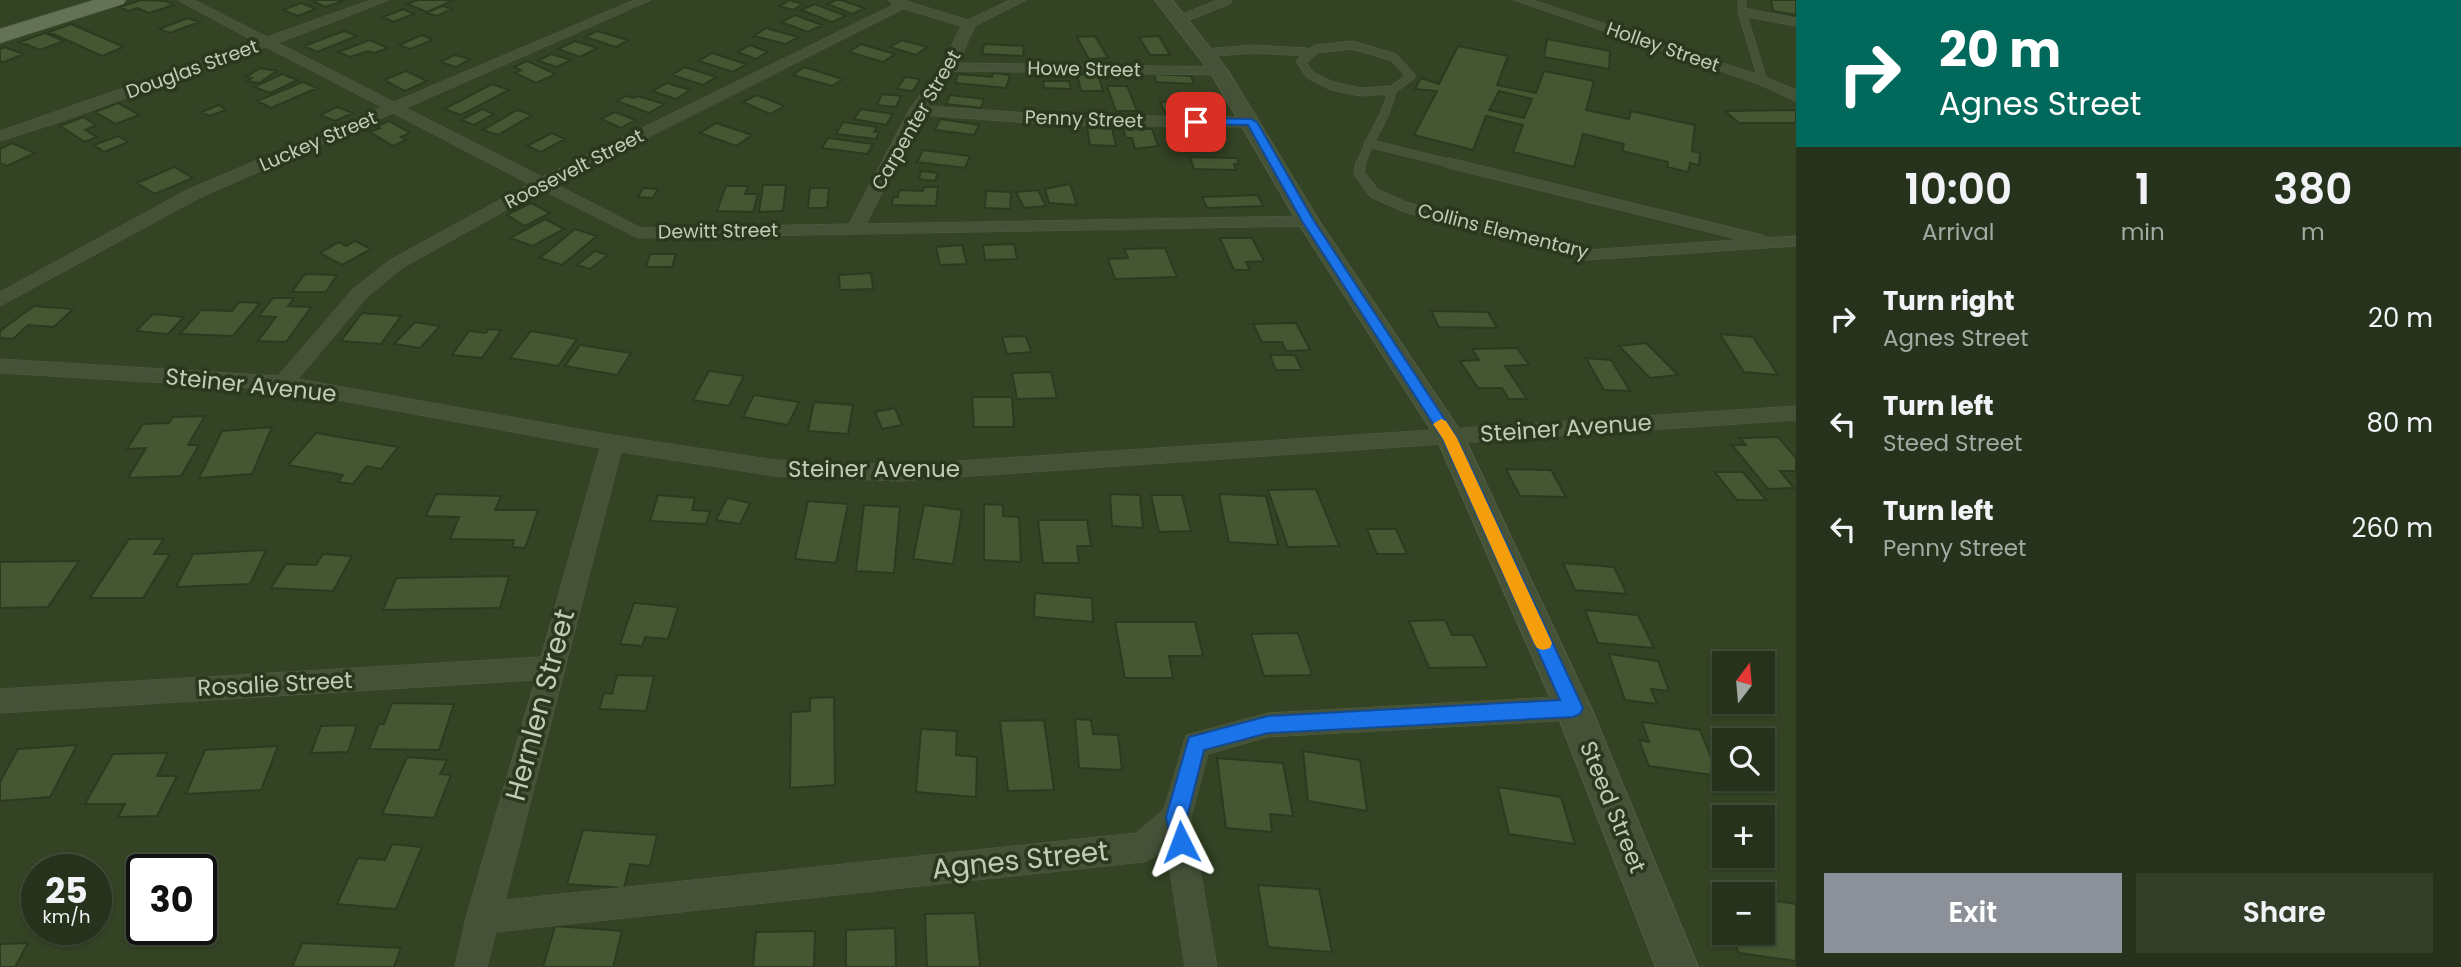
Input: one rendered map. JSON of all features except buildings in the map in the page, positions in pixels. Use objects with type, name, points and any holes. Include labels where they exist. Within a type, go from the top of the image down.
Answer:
[{"type":"main road","points":[[0,20],[66,0]]},
{"type":"main road","points":[[0,36],[116,0]]},
{"type":"street","name":"Dewitt Street","points":[[184,0],[638,233],[1308,221]]},
{"type":"street","name":"Douglas Street","points":[[0,136],[58,118],[383,0]]},
{"type":"street","name":"Luckey Street","points":[[0,300],[118,233],[194,194],[645,0]]},
{"type":"street","name":"Carpenter Street","points":[[855,229],[917,110],[949,67],[969,24],[1020,0]]},
{"type":"street","name":"Steed Street","points":[[1163,0],[1219,71],[1308,221],[1450,438],[1573,708],[1677,967]]},
{"type":"street","name":"Holley Street","points":[[1528,1],[1763,81],[1796,97]]},
{"type":"street","points":[[899,3],[969,24]]},
{"type":"street","name":"Roosevelt Street","points":[[283,383],[359,293],[396,264],[541,184],[899,3]]},
{"type":"street","name":"Howe Street","points":[[949,67],[1219,71]]},
{"type":"street","name":"Penny Street","points":[[917,110],[1057,120],[1251,122]]},
{"type":"street","name":"Steiner Avenue","points":[[0,366],[283,383],[612,443],[775,468],[899,473],[1796,413]]},
{"type":"street","name":"Hernlen Street","points":[[471,967],[482,918],[612,443]]},
{"type":"street","name":"Rosalie Street","points":[[0,701],[550,668]]},
{"type":"street","points":[[1201,967],[1176,817],[1196,744],[1268,724],[1573,708]]},
{"type":"street","name":"Agnes Street","points":[[482,918],[1143,846],[1176,817]]},
{"type":"lane","points":[[1179,20],[1228,0]]},
{"type":"lane","points":[[1742,0],[1742,12],[1763,81]]},
{"type":"lane","points":[[1742,12],[1796,22]]},
{"type":"lane","name":"Collins Elementary","points":[[1204,53],[1253,49],[1306,52],[1320,46],[1352,45],[1392,55],[1404,63],[1411,76],[1392,90],[1389,108],[1368,143],[1359,173],[1374,192],[1405,207],[1586,255],[1796,242]]},
{"type":"lane","points":[[1306,52],[1300,62],[1310,75],[1332,86],[1361,92],[1392,90]]},
{"type":"lane","name":"Collins Elementary","points":[[1368,143],[1775,243]]},
{"type":"slow traffic","points":[[1441,424],[1450,438],[1543,643]]},
{"type":"route","points":[[1181,842],[1176,817],[1196,744],[1268,724],[1573,708],[1450,438],[1308,221],[1251,122],[1196,122]]}]
